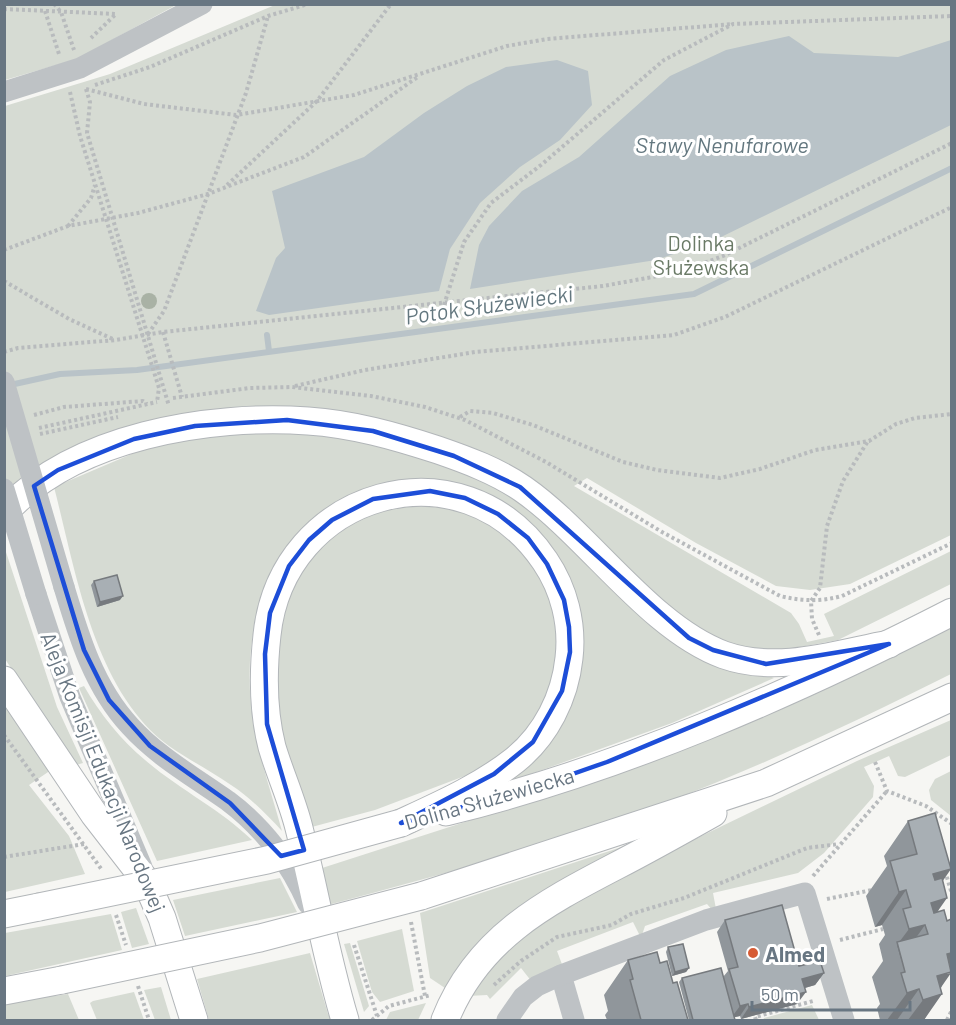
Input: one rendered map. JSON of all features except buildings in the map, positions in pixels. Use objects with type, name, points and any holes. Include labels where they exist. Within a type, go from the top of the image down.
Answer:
[{"type":"main road","points":[[4,513],[38,482],[58,470],[96,452],[154,433],[217,423],[267,420],[309,421],[351,426],[454,456],[520,487],[546,506],[631,588],[689,639],[713,650],[766,664],[786,663],[889,644]]},
{"type":"main road","points":[[334,985],[298,824],[267,724],[265,654],[270,613],[289,566],[320,529],[347,511],[373,500],[430,491],[455,495],[483,506],[528,538],[548,564],[560,587],[568,620],[570,652],[567,676],[556,706],[533,742],[516,759],[494,774],[452,799],[401,823]]},
{"type":"main road","name":"Dolina Służewiecka","points":[[4,914],[267,860],[515,794],[607,762],[767,698],[889,644],[951,612]]},
{"type":"main road","points":[[4,680],[94,814],[146,881]]},
{"type":"main road","points":[[445,1020],[454,1000],[479,963],[504,934],[558,896],[766,783],[951,697]]},
{"type":"main road","points":[[4,991],[260,938],[421,897],[766,783]]},
{"type":"main road","name":"Aleja Komisji Edukacji Narodowej","points":[[146,881],[162,918],[194,1020]]},
{"type":"main road","name":"Aleja Komisji Edukacji Narodowej","points":[[334,985],[345,1020]]},
{"type":"street","points":[[4,92],[80,68],[202,4]]},
{"type":"street","name":"Aleja Komisji Edukacji Narodowej","points":[[4,382],[84,650],[117,711],[162,756],[251,820],[284,860],[297,878],[308,903],[334,985]]},
{"type":"street","name":"Aleja Komisji Edukacji Narodowej","points":[[4,489],[70,697],[128,830],[146,881]]},
{"type":"street","points":[[507,1020],[523,997],[537,986],[561,975],[706,920],[812,897],[844,1020]]},
{"type":"street","points":[[561,975],[574,1020]]},
{"type":"path","points":[[54,4],[61,12],[75,53]]},
{"type":"path","points":[[86,89],[150,68],[268,16],[308,4]]},
{"type":"path","points":[[225,187],[317,101],[391,4]]},
{"type":"path","points":[[4,9],[116,14],[75,53],[59,55],[45,11]]},
{"type":"path","points":[[145,335],[164,311],[236,115],[268,16]]},
{"type":"path","points":[[77,86],[144,104],[236,115],[354,95],[507,46],[547,39],[733,24],[951,16]]},
{"type":"path","points":[[444,305],[464,242],[491,203],[550,157],[664,60],[733,24]]},
{"type":"path","points":[[4,250],[68,226],[113,218],[208,194],[304,157],[421,75]]},
{"type":"path","points":[[83,78],[90,102],[87,133],[148,345],[169,406]]},
{"type":"path","points":[[68,84],[95,184],[145,335]]},
{"type":"path","points":[[4,352],[18,348],[116,340],[163,332],[444,305],[603,286],[680,272],[723,256],[951,143]]},
{"type":"path","points":[[68,226],[91,198],[95,184]]},
{"type":"path","points":[[292,387],[365,370],[474,352],[674,335],[725,317],[951,207]]},
{"type":"path","points":[[4,281],[69,319],[116,340]]},
{"type":"path","points":[[163,332],[182,397]]},
{"type":"path","points":[[173,398],[250,388],[292,387],[371,396],[425,407],[459,418],[546,462],[662,532],[780,596],[811,601],[842,596],[951,543]]},
{"type":"path","points":[[35,429],[158,402],[161,388]]},
{"type":"path","points":[[37,435],[169,406],[200,396]]},
{"type":"path","points":[[24,418],[79,405],[143,401],[148,404]]},
{"type":"path","points":[[459,418],[470,411],[493,413],[533,425],[623,462],[657,470],[720,478],[760,469],[815,450],[869,441],[896,424],[915,418],[951,414]]},
{"type":"path","points":[[820,638],[812,618],[811,601],[820,588],[827,526],[843,481],[869,441]]},
{"type":"path","points":[[875,762],[887,791],[926,806],[951,824]]},
{"type":"path","points":[[883,886],[812,897],[813,876],[887,791]]},
{"type":"path","points":[[926,806],[929,817]]},
{"type":"path","points":[[4,857],[84,844]]},
{"type":"path","points":[[491,989],[521,961],[557,937],[612,925],[631,914],[684,898],[807,848],[839,844]]},
{"type":"path","points":[[943,863],[951,894]]},
{"type":"path","points":[[411,922],[425,996]]},
{"type":"path","points":[[832,942],[883,929]]},
{"type":"path","points":[[354,945],[377,1017]]},
{"type":"path","points":[[372,1020],[389,1006],[414,999]]},
{"type":"path","points":[[756,1020],[755,1017],[813,1000]]},
{"type":"path","points":[[947,1020],[951,1010]]},
{"type":"highlighted area","points":[[287,420],[373,431],[454,456],[520,487],[689,638],[713,650],[766,664],[889,644],[607,762],[527,790],[401,823],[494,774],[533,742],[562,691],[570,652],[569,627],[564,600],[547,564],[528,538],[498,514],[465,498],[430,491],[373,499],[332,520],[309,540],[289,566],[270,613],[265,654],[267,724],[304,850],[281,856],[230,803],[150,746],[109,700],[84,650],[34,486],[58,470],[134,439],[195,426]]},
{"type":"green space","points":[[5,5],[176,5],[77,59],[5,80]]},
{"type":"green space","name":"Dolinka Służewska","points":[[275,5],[951,5],[951,535],[850,584],[810,590],[776,586],[696,543],[587,478],[574,486],[791,613],[807,642],[834,636],[824,614],[951,551],[951,584],[838,640],[784,650],[757,651],[736,647],[693,628],[494,461],[214,414],[5,494],[5,106],[110,74]]},
{"type":"green space","points":[[257,431],[292,431],[379,443],[477,477],[531,506],[663,631],[774,678],[672,723],[509,782],[508,776],[526,763],[576,606],[474,491],[465,486],[443,481],[373,488],[340,502],[303,531],[286,551],[272,574],[255,624],[251,650],[251,704],[260,755],[282,831],[258,806],[238,790],[169,746],[143,723],[122,694],[105,662],[80,592],[54,487],[134,453],[173,442]]},
{"type":"green space","points":[[422,503],[455,505],[494,523],[541,574],[556,611],[558,665],[541,713],[506,753],[470,774],[375,810],[308,828],[285,746],[277,703],[276,656],[293,576],[316,545],[366,513]]},
{"type":"green space","points":[[4,546],[57,707],[83,763],[76,765],[5,659]]},
{"type":"green space","points":[[951,627],[951,674],[775,757],[703,788],[584,832],[328,905],[319,869],[611,775]]},
{"type":"green space","points":[[84,686],[97,707],[136,752],[158,771],[227,819],[252,840],[157,861],[79,688]]},
{"type":"green space","points":[[4,699],[54,768],[29,785],[69,836],[85,874],[5,892]]},
{"type":"green space","points":[[951,720],[951,755],[905,777],[898,776],[889,756],[864,767],[874,786],[873,797],[824,853],[798,873],[713,893],[716,909],[713,911],[707,904],[645,926],[641,938],[633,922],[557,951],[563,967],[532,982],[521,968],[490,999],[487,995],[468,996],[483,973],[530,927],[660,856],[857,761]]},
{"type":"green space","points":[[951,771],[951,816],[931,800],[929,790],[935,779]]},
{"type":"green space","points":[[640,841],[445,988],[430,978],[420,913]]},
{"type":"green space","points":[[280,878],[297,912],[185,936],[173,900]]},
{"type":"green space","points":[[136,908],[149,944],[132,948],[121,912]]},
{"type":"green space","points":[[111,914],[122,950],[5,976],[5,933]]},
{"type":"green space","points":[[402,929],[414,991],[380,1002],[372,992],[357,941]]},
{"type":"green space","points":[[350,943],[369,1006],[364,1012],[344,944]]},
{"type":"green space","points":[[310,953],[328,1014],[332,1020],[209,1020],[197,979]]},
{"type":"green space","points":[[161,987],[171,1020],[155,1020],[144,990]]},
{"type":"green space","points":[[134,992],[144,1020],[97,1020],[90,1003]]},
{"type":"green space","points":[[54,994],[55,996],[68,994],[79,1020],[5,1020],[5,1003]]},
{"type":"green space","points":[[426,1003],[418,1020],[386,1020],[390,1012]]},
{"type":"green space","points":[[812,1005],[819,1020],[763,1020],[764,1018]]},
{"type":"water","name":"Stawy Nenufarowe","points":[[789,36],[814,53],[898,57],[951,40],[951,125],[715,240],[656,260],[470,289],[479,245],[489,226],[522,191],[579,157],[670,76],[726,50]]},
{"type":"water","name":"Stawy Nenufarowe","points":[[557,60],[588,71],[592,105],[560,140],[520,167],[480,203],[450,249],[439,291],[269,315],[256,311],[276,258],[285,248],[272,191],[364,157],[424,113],[467,86],[506,67]]},
{"type":"waterway","name":"Potok Służewiecki","points":[[10,385],[60,374],[137,370],[694,294],[952,168]]},
{"type":"waterway","points":[[267,335],[269,351]]},
{"type":"place","name":"Almed","points":[[753,953]]}]
